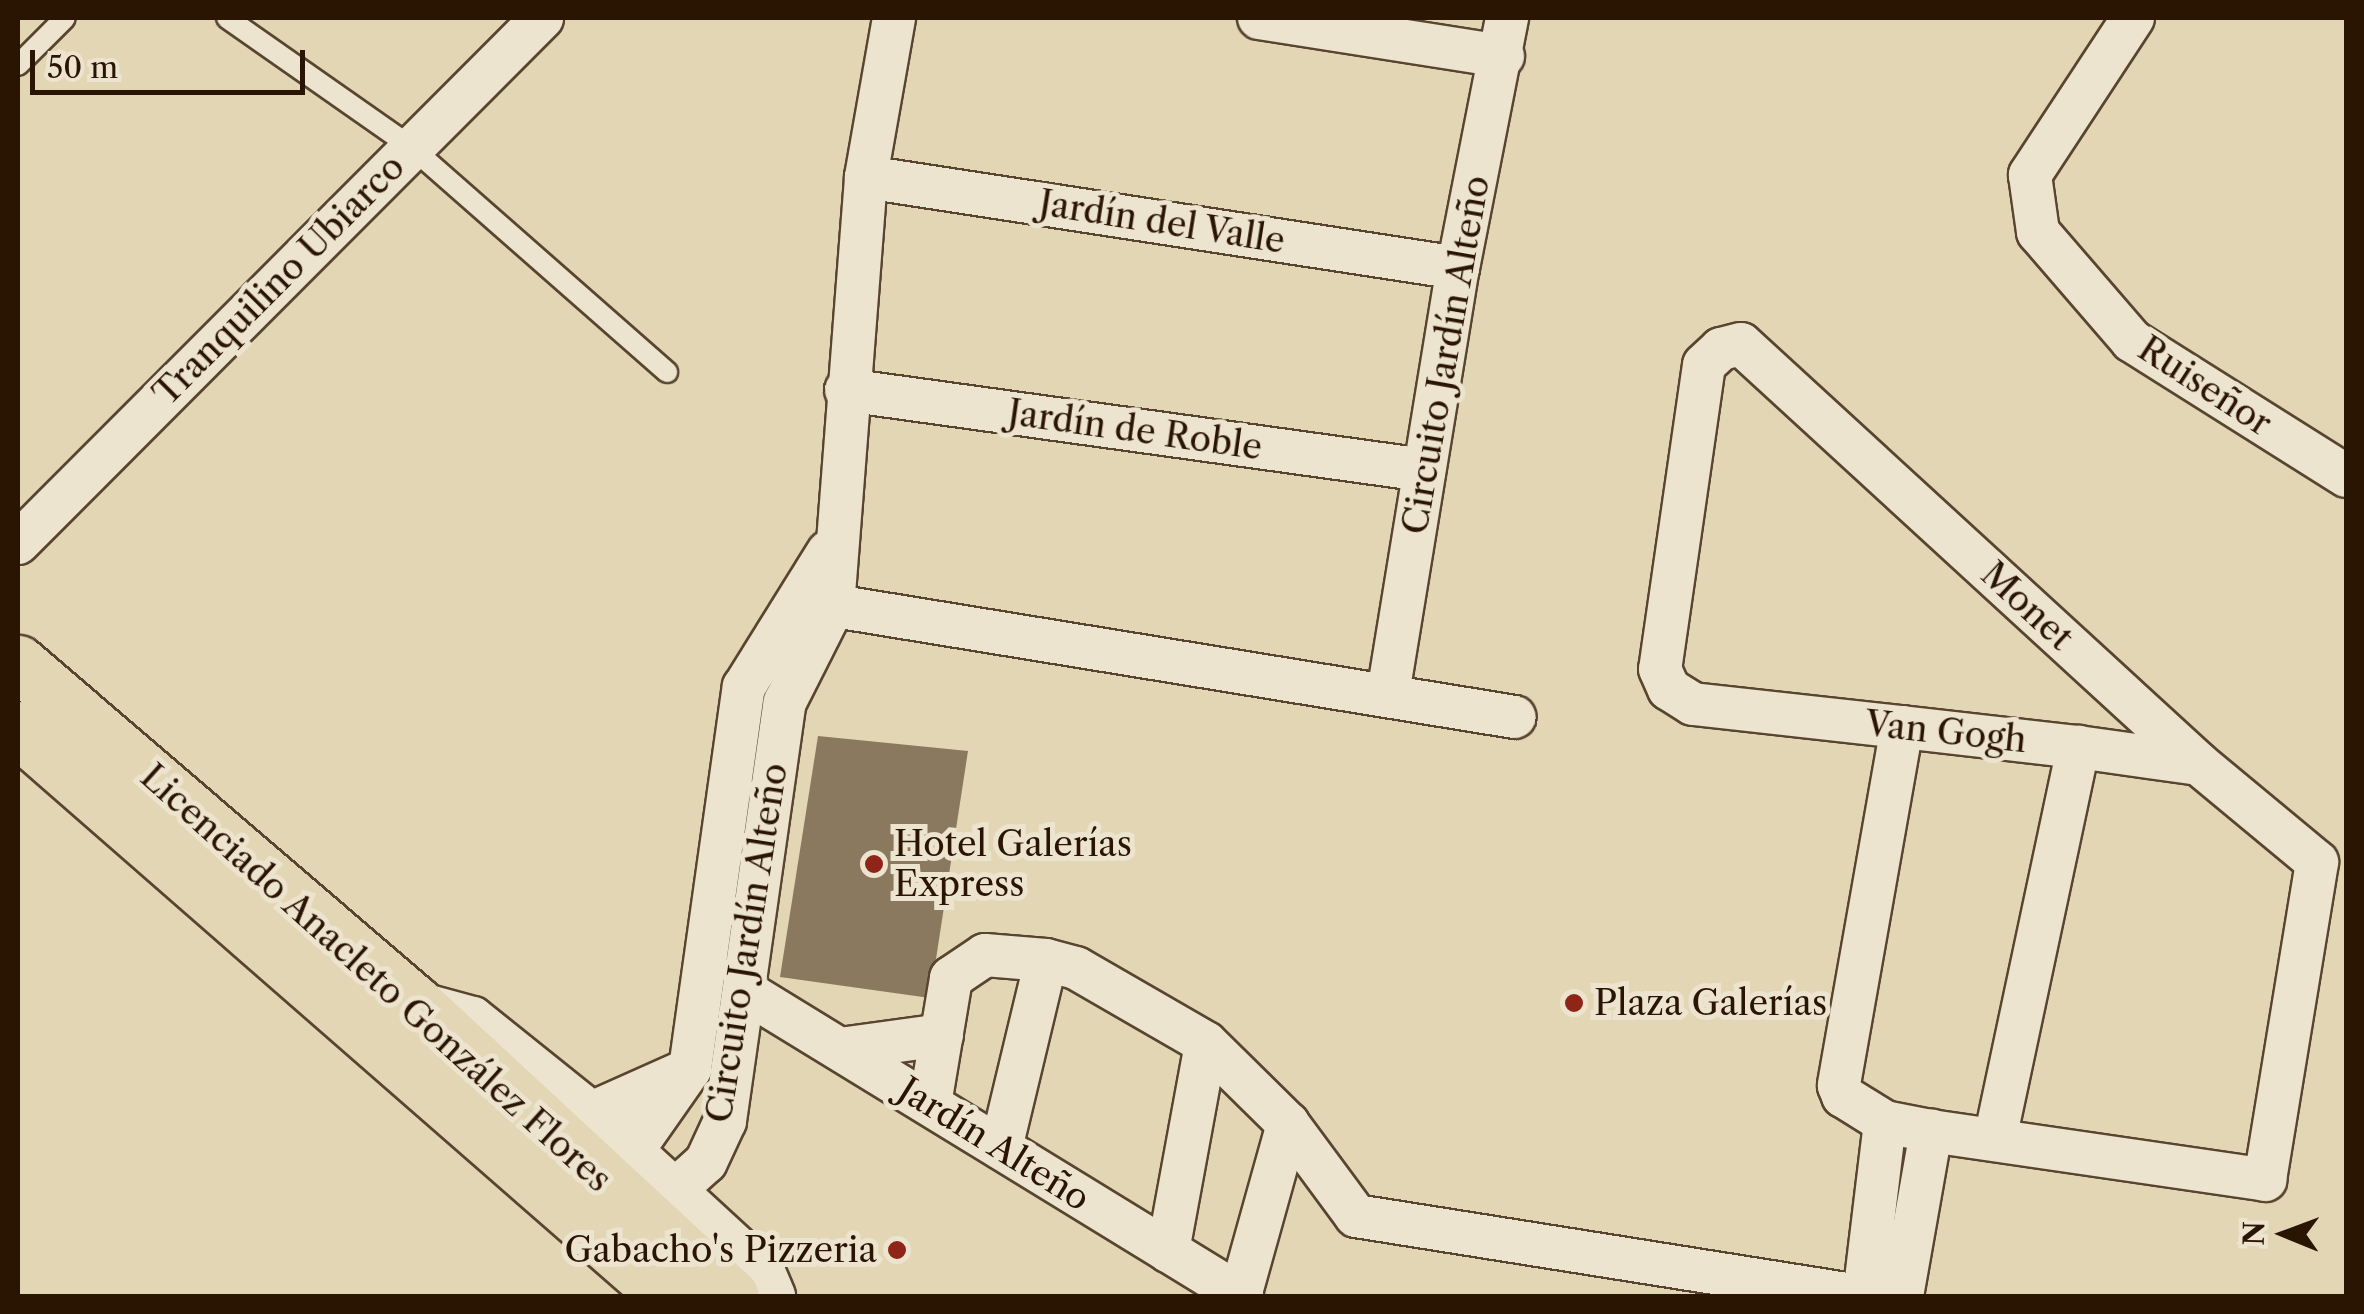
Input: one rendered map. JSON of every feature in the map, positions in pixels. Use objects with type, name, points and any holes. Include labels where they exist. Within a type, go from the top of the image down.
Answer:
[{"type":"main road","name":"Licenciado Anacleto González Flores","points":[[18,663],[413,1002],[570,1122],[627,1202],[667,1296]]},
{"type":"main road","name":"Licenciado Anacleto González Flores","points":[[18,729],[627,1202],[731,1296]]},
{"type":"street","name":"Tranquilino Ubiarco","points":[[18,543],[542,18]]},
{"type":"street","name":"Circuito Jardín Alteño","points":[[627,1202],[706,1162],[724,1121],[746,992],[784,702],[838,534],[846,390],[866,177],[894,18]]},
{"type":"street","points":[[1258,18],[1505,37]]},
{"type":"street","name":"Ruiseñor","points":[[2134,18],[2030,175],[2038,232],[2132,341],[2346,476]]},
{"type":"street","name":"Circuito Jardín Alteño","points":[[1388,694],[1458,268],[1505,37]]},
{"type":"street","name":"Jardín del Valle","points":[[866,177],[1458,268]]},
{"type":"street","name":"Van Gogh","points":[[1741,344],[1721,349],[1704,365],[1660,669],[1669,689],[1693,704],[2199,764]]},
{"type":"street","name":"Monet","points":[[1741,344],[2199,764],[2317,862],[2265,1180],[1995,1138]]},
{"type":"street","name":"Jardín de Roble","points":[[846,390],[1424,470]]},
{"type":"street","name":"Circuito Jardín Alteño","points":[[627,1202],[690,1069],[744,687],[818,604]]},
{"type":"street","points":[[818,604],[1514,717]]},
{"type":"street","points":[[744,687],[784,702]]},
{"type":"street","points":[[1902,726],[1839,1086],[1868,1114],[1931,1131],[1995,1138],[2078,747]]},
{"type":"street","points":[[930,1104],[952,978],[968,962],[986,955],[1046,960],[1076,968],[1206,1042],[1288,1124],[1356,1216],[1862,1296],[1868,1114]]},
{"type":"street","points":[[1001,1148],[1046,960]]},
{"type":"street","name":"Jardín Alteño","points":[[746,992],[1241,1296]]},
{"type":"street","points":[[840,1049],[942,1035]]},
{"type":"street","points":[[1168,1251],[1206,1042]]},
{"type":"street","points":[[570,1122],[690,1069]]},
{"type":"street","points":[[1241,1296],[1288,1124]]},
{"type":"street","points":[[1902,1296],[1931,1131]]},
{"type":"street","points":[[627,1202],[764,1272],[774,1296]]},
{"type":"lane","points":[[18,65],[64,18]]},
{"type":"lane","points":[[227,18],[411,147],[668,372]]},
{"type":"building","name":"Hotel Galerías Express","points":[[818,736],[968,751],[930,998],[780,977]]},
{"type":"place","name":"Hotel Galerías Express","points":[[874,864]]},
{"type":"place","name":"Plaza Galerías","points":[[1574,1003]]},
{"type":"place","name":"Gabacho's Pizzeria","points":[[897,1250]]}]
